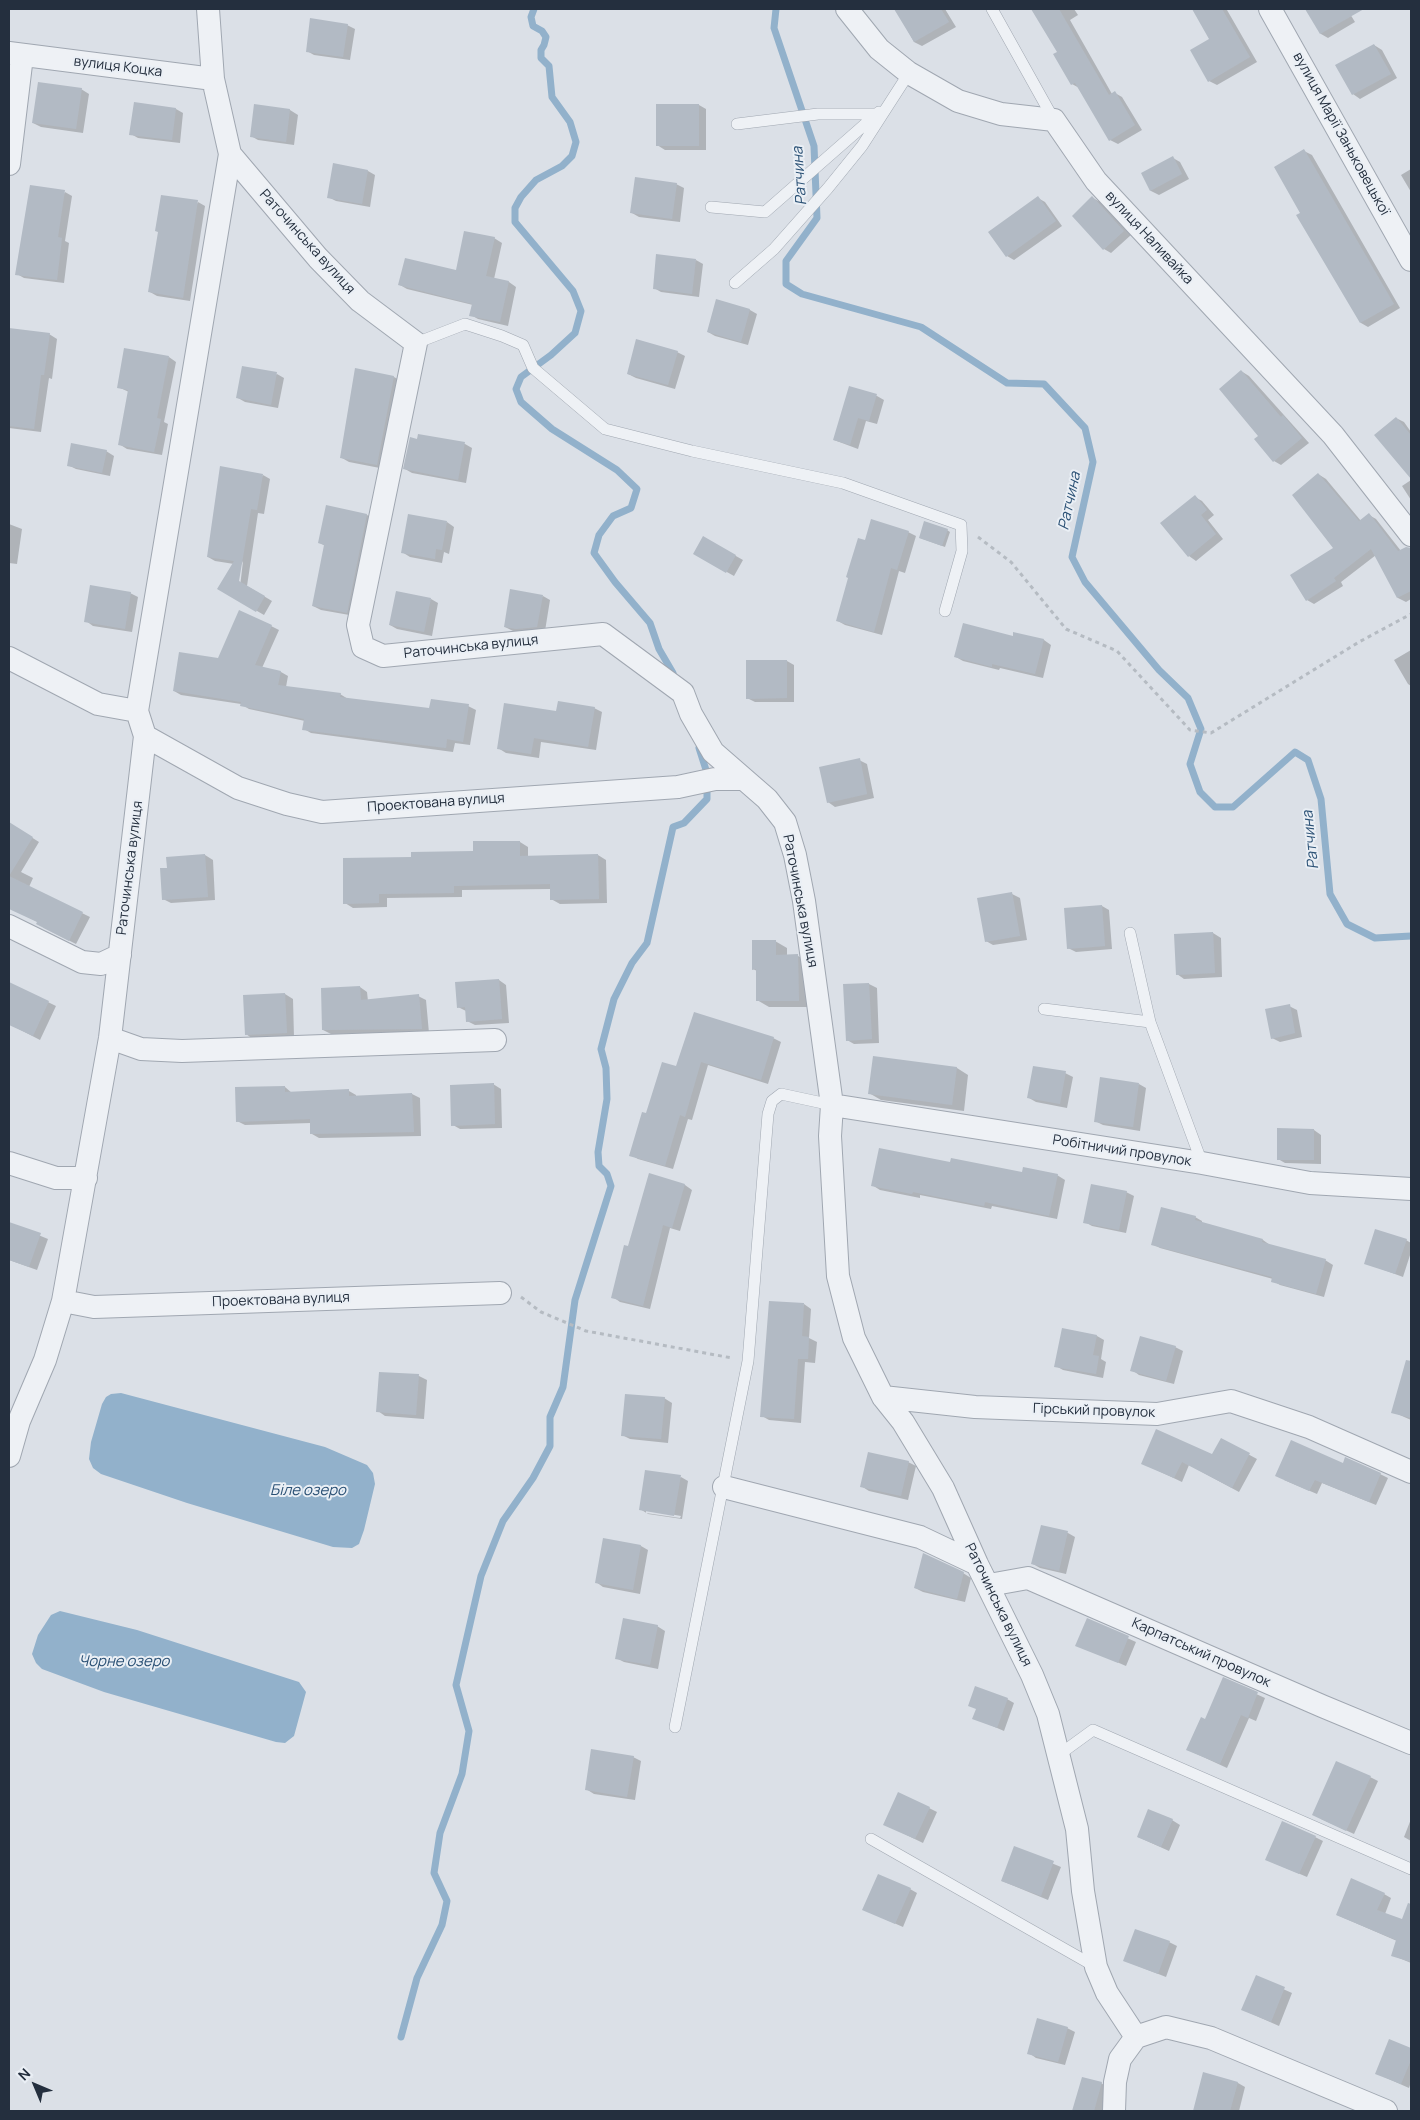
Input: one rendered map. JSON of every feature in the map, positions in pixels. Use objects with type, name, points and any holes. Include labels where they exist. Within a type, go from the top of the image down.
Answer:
[{"type":"street","name":"Раточинська вулиця","points":[[9,1456],[19,1421],[45,1360],[63,1301],[110,1038],[145,736],[137,711],[230,154],[213,79],[208,9]]},
{"type":"street","points":[[848,9],[879,49],[909,73],[958,101],[1001,114],[1054,120]]},
{"type":"street","name":"вулиця Марії Заньковецької","points":[[1270,9],[1411,260]]},
{"type":"street","name":"вулиця Коцка","points":[[9,164],[16,54],[213,79]]},
{"type":"street","name":"вулиця Наливайка","points":[[1054,120],[1096,181],[1333,435],[1411,535]]},
{"type":"street","name":"Раточинська вулиця","points":[[230,154],[318,258],[360,301],[416,344],[358,625],[363,647],[383,656],[602,634],[683,693],[691,714],[713,752],[767,799],[785,822],[795,855],[806,918],[832,1105],[830,1136],[838,1276],[854,1338],[883,1397],[903,1422],[943,1488],[977,1564],[1032,1675],[1048,1714],[1060,1754],[1077,1829],[1083,1892],[1096,1967],[1107,1993],[1136,2037]]},
{"type":"street","points":[[9,658],[98,704],[137,711]]},
{"type":"street","name":"Проектована вулиця","points":[[145,736],[238,788],[288,804],[322,812],[678,787],[715,778],[743,779]]},
{"type":"street","points":[[9,926],[82,962],[101,964],[120,955]]},
{"type":"street","points":[[110,1038],[141,1049],[182,1051],[495,1040]]},
{"type":"street","name":"Робітничий провулок","points":[[832,1105],[1202,1163],[1310,1183],[1411,1189]]},
{"type":"street","points":[[9,1163],[56,1178],[86,1178]]},
{"type":"street","name":"Проектована вулиця","points":[[63,1301],[94,1306],[500,1293]]},
{"type":"street","name":"Гірський провулок","points":[[883,1397],[975,1407],[1157,1414],[1231,1400],[1309,1427],[1411,1472]]},
{"type":"street","points":[[724,1487],[920,1538],[977,1564]]},
{"type":"street","name":"Карпатський провулок","points":[[989,1585],[1028,1578],[1411,1743]]},
{"type":"street","points":[[1114,2111],[1115,2082],[1120,2059],[1136,2037],[1166,2027],[1211,2038],[1386,2111]]},
{"type":"lane","points":[[992,9],[1054,120]]},
{"type":"lane","points":[[735,283],[774,249],[828,188],[862,146],[909,73]]},
{"type":"lane","points":[[711,207],[765,212],[890,103]]},
{"type":"lane","points":[[737,124],[818,114],[877,114]]},
{"type":"lane","points":[[416,344],[465,324],[502,336],[523,345],[534,368],[605,429],[692,451],[843,483],[961,525],[962,551],[945,611]]},
{"type":"lane","points":[[1130,933],[1150,1022],[1202,1163]]},
{"type":"lane","points":[[1044,1009],[1150,1022]]},
{"type":"lane","points":[[675,1727],[748,1361],[768,1114],[772,1101],[781,1094],[832,1105]]},
{"type":"lane","points":[[1060,1754],[1093,1730],[1411,1869]]},
{"type":"lane","points":[[871,1839],[1096,1967]]},
{"type":"path","points":[[961,525],[1011,562],[1066,630],[1117,651],[1190,730],[1211,733],[1360,642],[1411,614]]},
{"type":"path","points":[[542,1312],[586,1331],[748,1361]]},
{"type":"water","name":"Біле озеро","points":[[121,1393],[325,1447],[367,1465],[373,1473],[375,1484],[359,1544],[352,1548],[333,1547],[187,1503],[101,1474],[93,1468],[89,1459],[91,1442],[102,1404],[106,1397],[111,1394]]},
{"type":"water","name":"Чорне озеро","points":[[60,1611],[137,1630],[299,1682],[306,1692],[294,1736],[285,1743],[276,1742],[104,1692],[42,1669],[36,1663],[32,1654],[38,1635],[51,1615]]},
{"type":"building","points":[[894,9],[941,9],[949,22],[914,42]]},
{"type":"building","points":[[1031,9],[1059,9],[1109,95],[1115,91],[1135,125],[1109,141],[1075,83],[1071,85],[1053,54],[1057,52]]},
{"type":"building","points":[[1192,9],[1222,9],[1250,57],[1208,82],[1190,50],[1209,39]]},
{"type":"building","points":[[1305,9],[1364,9],[1320,34]]},
{"type":"building","points":[[310,18],[348,24],[343,57],[306,52]]},
{"type":"building","points":[[1374,44],[1391,74],[1352,95],[1335,65]]},
{"type":"building","points":[[38,82],[82,88],[76,129],[32,123]]},
{"type":"building","points":[[134,102],[176,108],[172,140],[129,135]]},
{"type":"building","points":[[254,104],[290,109],[286,142],[250,137]]},
{"type":"building","points":[[656,104],[699,104],[699,146],[656,146]]},
{"type":"building","points":[[1304,149],[1394,304],[1360,323],[1296,215],[1300,213],[1274,167]]},
{"type":"building","points":[[1173,156],[1182,174],[1150,191],[1141,173]]},
{"type":"building","points":[[333,163],[368,170],[362,204],[327,198]]},
{"type":"building","points":[[635,177],[677,183],[672,219],[630,213]]},
{"type":"building","points":[[30,185],[65,190],[58,237],[62,238],[57,280],[15,275]]},
{"type":"building","points":[[161,195],[198,200],[183,298],[148,292],[158,232],[155,231]]},
{"type":"building","points":[[1038,196],[1056,221],[1006,257],[988,232]]},
{"type":"building","points":[[1092,196],[1124,231],[1103,250],[1072,216]]},
{"type":"building","points":[[464,231],[495,237],[486,276],[509,281],[500,322],[469,316],[472,304],[398,285],[405,258],[456,270]]},
{"type":"building","points":[[656,254],[696,259],[692,294],[653,289]]},
{"type":"building","points":[[716,299],[750,309],[741,342],[707,332]]},
{"type":"building","points":[[9,328],[50,333],[44,375],[41,375],[34,429],[9,426]]},
{"type":"building","points":[[636,339],[678,351],[668,385],[627,374]]},
{"type":"building","points":[[124,348],[169,356],[157,418],[161,419],[154,452],[118,445],[128,390],[117,388]]},
{"type":"building","points":[[242,366],[277,372],[271,405],[236,398]]},
{"type":"building","points":[[355,368],[394,376],[377,465],[340,458]]},
{"type":"building","points":[[1241,370],[1281,417],[1283,415],[1302,438],[1273,462],[1254,439],[1258,436],[1219,389]]},
{"type":"building","points":[[849,386],[877,394],[869,421],[858,418],[850,445],[833,440]]},
{"type":"building","points":[[1396,417],[1411,435],[1411,479],[1374,435]]},
{"type":"building","points":[[418,434],[465,442],[458,480],[403,469],[410,437],[417,439]]},
{"type":"building","points":[[71,443],[107,450],[102,473],[67,466]]},
{"type":"building","points":[[220,466],[263,474],[257,510],[251,509],[239,581],[265,596],[256,612],[217,589],[234,561],[207,557]]},
{"type":"building","points":[[1318,473],[1359,521],[1369,513],[1398,551],[1406,547],[1411,548],[1411,591],[1397,598],[1371,549],[1334,578],[1336,581],[1306,601],[1290,575],[1333,548],[1292,495]]},
{"type":"building","points":[[1195,495],[1207,510],[1201,515],[1216,534],[1188,557],[1160,523]]},
{"type":"building","points":[[326,505],[367,514],[347,613],[312,606],[324,545],[318,543]]},
{"type":"building","points":[[408,514],[447,521],[442,550],[436,549],[435,559],[401,553]]},
{"type":"building","points":[[871,519],[909,531],[897,570],[891,568],[874,632],[836,621],[848,578],[846,577],[858,538],[865,540]]},
{"type":"building","points":[[924,521],[948,529],[942,546],[919,538]]},
{"type":"building","points":[[703,536],[736,555],[726,573],[693,554]]},
{"type":"building","points":[[90,585],[131,592],[125,629],[84,622]]},
{"type":"building","points":[[510,589],[543,595],[537,627],[516,629],[504,627]]},
{"type":"building","points":[[396,591],[431,598],[424,632],[389,625]]},
{"type":"building","points":[[239,610],[272,625],[255,665],[281,671],[278,685],[341,693],[340,697],[429,708],[431,699],[469,704],[463,742],[447,739],[446,748],[302,730],[304,719],[240,706],[241,702],[173,691],[179,652],[218,658]]},
{"type":"building","points":[[963,623],[1013,636],[1013,632],[1044,639],[1035,674],[992,664],[992,667],[954,657]]},
{"type":"building","points":[[746,660],[787,660],[787,698],[746,699]]},
{"type":"building","points":[[558,701],[595,707],[588,747],[534,738],[531,754],[497,749],[504,703],[556,711]]},
{"type":"building","points":[[860,758],[867,794],[827,803],[819,767]]},
{"type":"building","points":[[9,822],[33,837],[9,876]]},
{"type":"building","points":[[473,841],[520,841],[520,856],[598,854],[599,899],[550,900],[550,884],[454,886],[454,893],[379,894],[379,903],[343,904],[343,858],[411,857],[411,852],[473,851]]},
{"type":"building","points":[[205,854],[208,897],[162,900],[160,868],[167,868],[166,857]]},
{"type":"building","points":[[9,876],[83,912],[69,941],[36,924],[37,922],[9,909]]},
{"type":"building","points":[[1012,892],[1020,936],[985,942],[977,898]]},
{"type":"building","points":[[1102,905],[1105,946],[1067,949],[1064,908]]},
{"type":"building","points":[[1213,932],[1215,973],[1176,975],[1174,934]]},
{"type":"building","points":[[752,940],[776,940],[776,955],[798,954],[799,1001],[756,1001],[756,969],[752,970]]},
{"type":"building","points":[[499,979],[502,1019],[466,1022],[465,1007],[457,1008],[455,982]]},
{"type":"building","points":[[9,982],[49,1001],[33,1036],[9,1025]]},
{"type":"building","points":[[869,983],[872,1039],[846,1041],[843,984]]},
{"type":"building","points":[[360,986],[361,1000],[419,994],[422,1029],[322,1030],[321,988]]},
{"type":"building","points":[[285,993],[287,1033],[245,1035],[243,995]]},
{"type":"building","points":[[1290,1004],[1295,1033],[1271,1039],[1265,1009]]},
{"type":"building","points":[[694,1012],[774,1037],[761,1080],[701,1062],[685,1117],[680,1115],[665,1166],[629,1156],[642,1112],[646,1113],[662,1062],[676,1066]]},
{"type":"building","points":[[873,1056],[957,1067],[952,1105],[868,1094]]},
{"type":"building","points":[[1033,1066],[1066,1071],[1060,1104],[1027,1098]]},
{"type":"building","points":[[1100,1077],[1139,1083],[1133,1127],[1094,1122]]},
{"type":"building","points":[[494,1083],[495,1124],[451,1126],[450,1085]]},
{"type":"building","points":[[285,1086],[285,1092],[349,1089],[349,1096],[412,1093],[414,1132],[310,1134],[310,1119],[236,1122],[235,1087]]},
{"type":"building","points":[[1277,1128],[1314,1129],[1314,1160],[1277,1160]]},
{"type":"building","points":[[879,1148],[950,1162],[951,1158],[1022,1172],[1023,1167],[1058,1174],[1049,1216],[985,1202],[984,1206],[871,1186]]},
{"type":"building","points":[[649,1173],[685,1184],[672,1228],[663,1225],[643,1306],[611,1298],[624,1245],[628,1246]]},
{"type":"building","points":[[1091,1184],[1127,1191],[1119,1230],[1083,1223]]},
{"type":"building","points":[[1161,1207],[1196,1216],[1195,1220],[1263,1239],[1262,1242],[1326,1259],[1316,1294],[1271,1282],[1272,1277],[1151,1245]]},
{"type":"building","points":[[9,1222],[41,1233],[29,1267],[9,1260]]},
{"type":"building","points":[[1375,1229],[1407,1239],[1395,1274],[1364,1264]]},
{"type":"building","points":[[769,1301],[804,1303],[802,1336],[809,1337],[808,1359],[798,1359],[794,1419],[760,1417]]},
{"type":"building","points":[[1062,1328],[1097,1335],[1093,1355],[1099,1356],[1096,1374],[1054,1367]]},
{"type":"building","points":[[1140,1336],[1176,1346],[1166,1381],[1130,1371]]},
{"type":"building","points":[[1406,1360],[1411,1361],[1411,1418],[1391,1413]]},
{"type":"building","points":[[379,1372],[419,1374],[416,1415],[376,1412]]},
{"type":"building","points":[[625,1394],[665,1397],[661,1439],[621,1436]]},
{"type":"building","points":[[1156,1429],[1212,1454],[1221,1438],[1250,1453],[1232,1488],[1182,1462],[1174,1478],[1141,1464]]},
{"type":"building","points":[[1291,1440],[1343,1463],[1345,1457],[1381,1473],[1369,1502],[1315,1480],[1309,1491],[1275,1476]]},
{"type":"building","points":[[868,1452],[909,1461],[901,1496],[860,1487]]},
{"type":"building","points":[[645,1470],[681,1475],[674,1516],[639,1510]]},
{"type":"building","points":[[1041,1525],[1068,1531],[1059,1571],[1031,1564]]},
{"type":"building","points":[[603,1538],[641,1545],[633,1590],[595,1583]]},
{"type":"building","points":[[923,1553],[964,1572],[957,1599],[914,1588]]},
{"type":"building","points":[[623,1618],[658,1625],[650,1665],[615,1659]]},
{"type":"building","points":[[1087,1618],[1129,1636],[1118,1663],[1075,1646]]},
{"type":"building","points":[[1223,1677],[1258,1692],[1248,1718],[1241,1715],[1220,1764],[1186,1750],[1201,1717],[1205,1719]]},
{"type":"building","points":[[975,1686],[1008,1698],[997,1728],[972,1719],[976,1709],[968,1706]]},
{"type":"building","points":[[591,1749],[634,1756],[627,1797],[585,1790]]},
{"type":"building","points":[[1336,1761],[1371,1776],[1346,1831],[1312,1815]]},
{"type":"building","points":[[898,1792],[930,1807],[915,1839],[883,1825]]},
{"type":"building","points":[[1148,1809],[1173,1819],[1161,1847],[1137,1837]]},
{"type":"building","points":[[1282,1821],[1316,1836],[1299,1874],[1265,1860]]},
{"type":"building","points":[[1014,1846],[1054,1861],[1041,1896],[1001,1881]]},
{"type":"building","points":[[878,1874],[911,1888],[895,1924],[862,1910]]},
{"type":"building","points":[[1351,1878],[1385,1893],[1377,1910],[1402,1919],[1408,1903],[1411,1904],[1411,1962],[1391,1956],[1396,1940],[1336,1915]]},
{"type":"building","points":[[1135,1929],[1170,1941],[1158,1974],[1123,1961]]},
{"type":"building","points":[[1256,1975],[1285,1987],[1271,2022],[1241,2010]]},
{"type":"building","points":[[1037,2018],[1068,2027],[1058,2062],[1027,2054]]},
{"type":"building","points":[[1389,2039],[1411,2048],[1411,2060],[1401,2084],[1375,2074]]},
{"type":"building","points":[[1203,2072],[1238,2082],[1230,2111],[1193,2111]]},
{"type":"building","points":[[1082,2077],[1102,2082],[1094,2111],[1072,2111]]},
{"type":"waterway","points":[[534,9],[531,17],[533,26],[542,31],[546,37],[541,50],[541,58],[549,66],[552,97],[570,122],[576,142],[572,156],[562,166],[536,180],[521,197],[515,208],[515,222],[573,291],[581,311],[575,333],[551,355],[521,377],[516,389],[521,402],[552,429],[617,470],[637,489],[631,508],[613,516],[599,535],[594,553],[615,582],[650,623],[659,649],[673,673]]},
{"type":"waterway","name":"Ратчина","points":[[776,9],[774,28],[814,146],[817,218],[786,261],[786,284],[802,294],[921,327],[1007,383],[1044,384],[1085,428],[1093,462],[1072,557],[1085,582],[1159,670],[1188,698],[1201,729],[1190,764],[1200,792],[1215,807],[1233,807],[1295,752],[1308,760],[1321,799],[1330,894],[1347,924],[1375,938],[1411,936]]},
{"type":"waterway","points":[[401,2037],[417,1978],[442,1925],[447,1901],[434,1873],[440,1833],[462,1774],[469,1731],[456,1685],[481,1576],[503,1521],[533,1478],[550,1446],[550,1417],[563,1387],[575,1300],[611,1186],[607,1174],[599,1166],[598,1152],[607,1099],[606,1068],[601,1049],[614,999],[632,963],[647,943],[673,827],[684,823],[707,799],[707,773],[699,748]]}]
